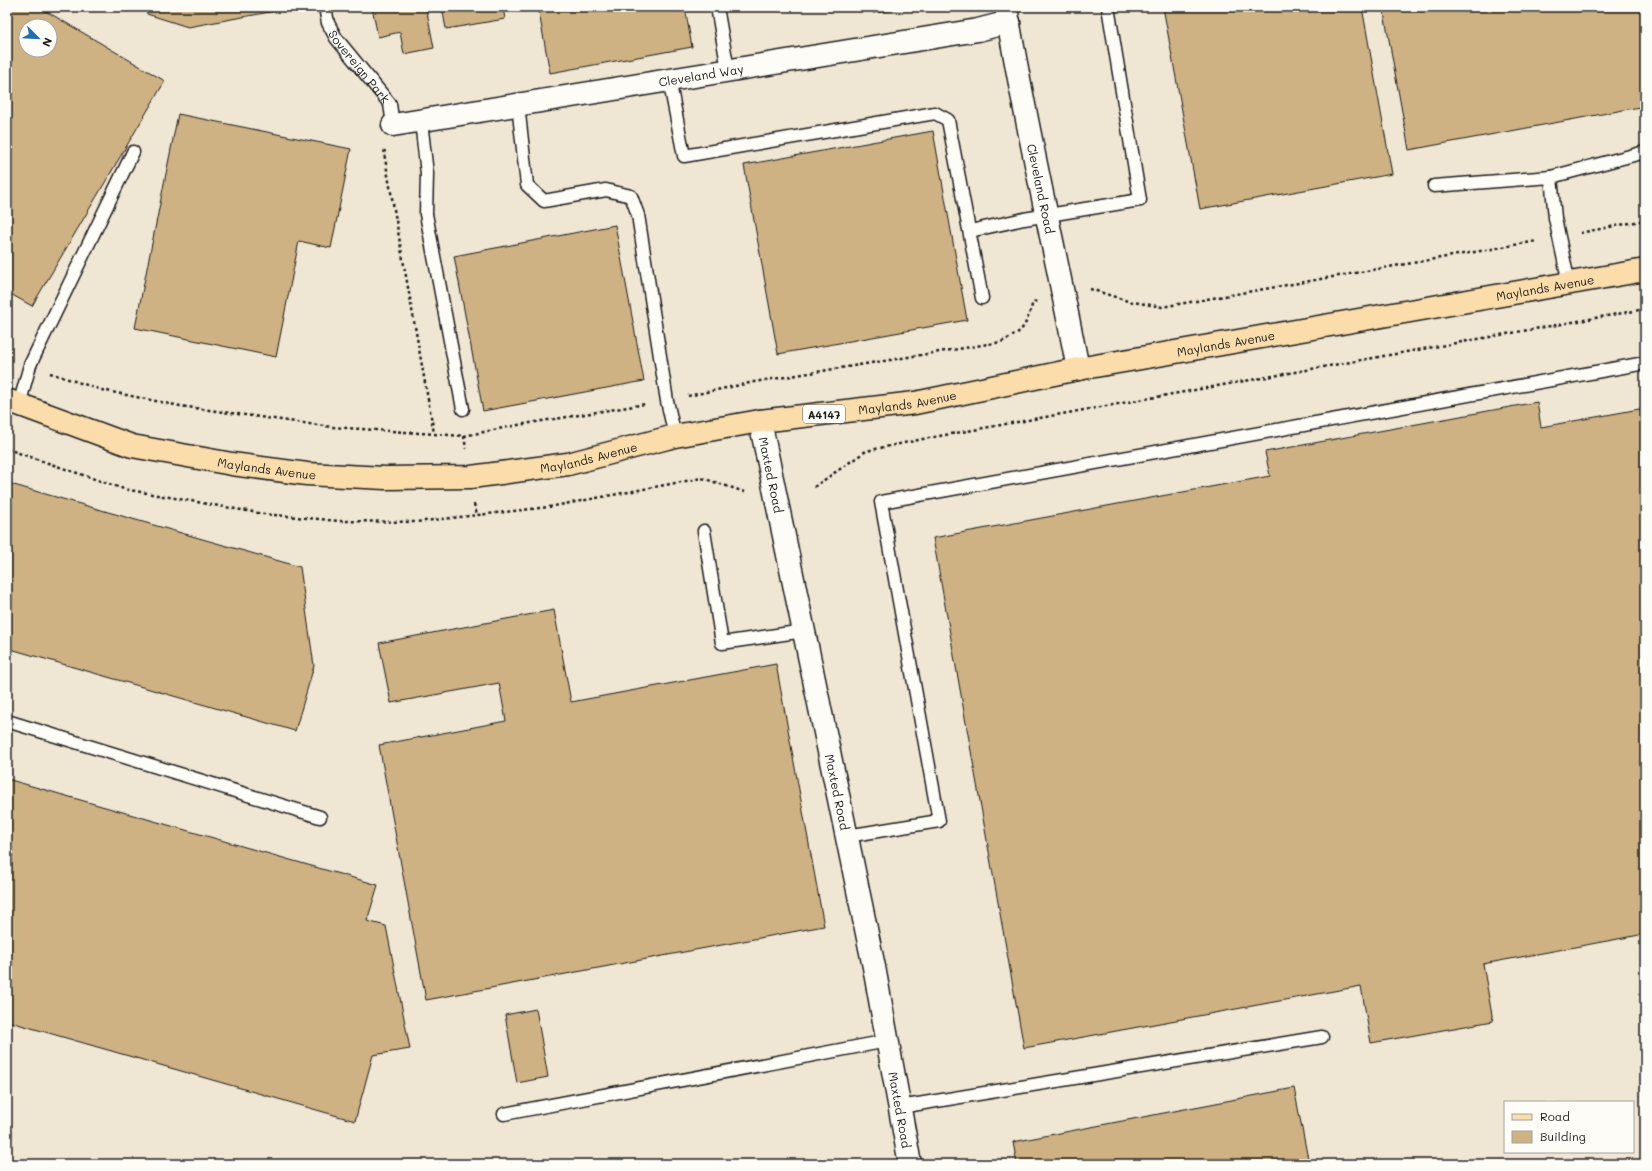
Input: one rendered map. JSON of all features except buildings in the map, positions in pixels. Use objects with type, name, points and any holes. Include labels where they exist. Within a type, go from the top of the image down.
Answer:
[{"type":"main road","name":"Maylands Avenue","points":[[13,402],[132,446],[232,464],[307,474],[370,477],[450,478],[561,465],[675,436],[760,421],[915,403],[1078,369],[1645,270]]},
{"type":"street","name":"Cleveland Way","points":[[393,125],[978,30],[1007,15]]},
{"type":"street","name":"Cleveland Road","points":[[1007,15],[1078,369]]},
{"type":"street","name":"Maxted Road","points":[[760,421],[846,836],[910,1164]]},
{"type":"lane","name":"Sovereign Park","points":[[325,7],[328,23],[336,38],[390,104],[393,125]]},
{"type":"lane","points":[[718,7],[728,70]]},
{"type":"lane","points":[[970,231],[1046,215],[1140,200],[1108,7]]},
{"type":"lane","points":[[670,79],[684,156],[935,113],[948,120],[982,298]]},
{"type":"lane","points":[[518,105],[527,184],[544,201],[606,190],[631,196],[638,215],[667,401],[675,436]]},
{"type":"lane","points":[[421,121],[427,174],[426,214],[463,409]]},
{"type":"lane","points":[[13,402],[133,152]]},
{"type":"lane","points":[[1434,186],[1551,177],[1645,152]]},
{"type":"lane","points":[[1551,177],[1555,218],[1569,284]]},
{"type":"lane","points":[[846,836],[939,821],[881,502],[1645,363]]},
{"type":"lane","points":[[704,531],[722,643],[804,632]]},
{"type":"lane","points":[[7,721],[320,817]]},
{"type":"lane","points":[[900,1107],[1322,1037]]},
{"type":"lane","points":[[504,1114],[887,1041]]},
{"type":"path","points":[[393,125],[384,153],[434,433]]},
{"type":"path","points":[[1088,289],[1128,301],[1162,307],[1560,237],[1645,220]]},
{"type":"path","points":[[30,365],[102,390],[180,406],[332,427],[464,436],[518,425],[667,401],[754,382],[1001,342],[1020,333],[1033,302],[1040,301]]},
{"type":"path","points":[[814,487],[866,451],[923,439],[1645,309]]},
{"type":"path","points":[[464,436],[466,450]]},
{"type":"path","points":[[7,449],[124,489],[264,514],[340,521],[416,522],[549,507],[702,478],[751,494]]},
{"type":"path","points":[[474,502],[477,515]]},
{"type":"shaded area","points":[[7,7],[1645,7],[1645,1164],[7,1164]]}]
